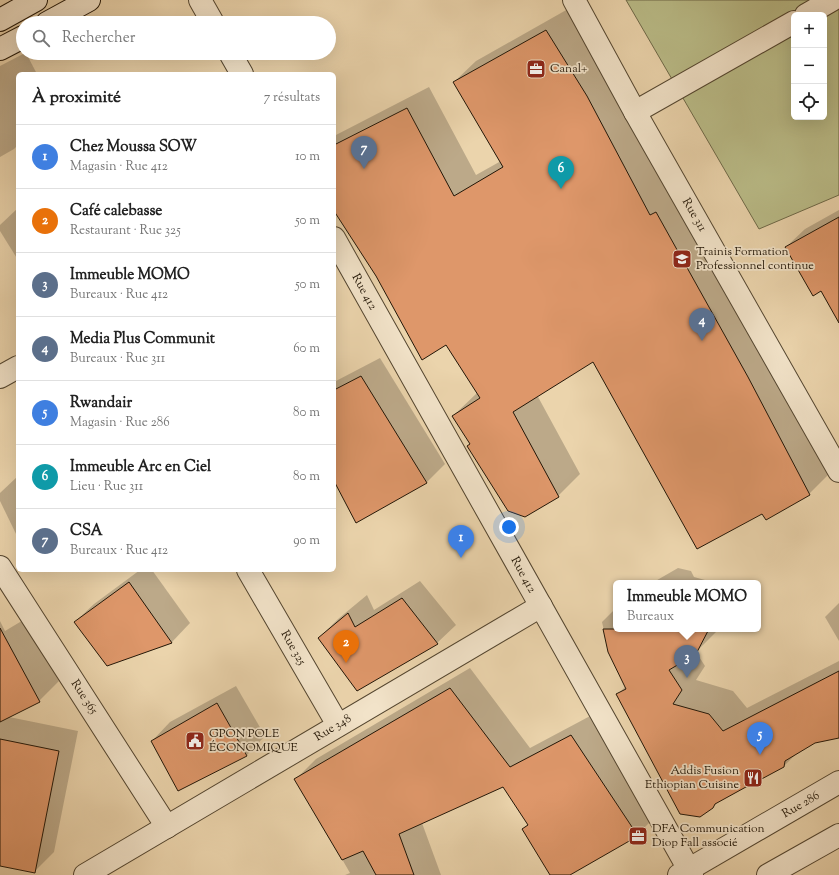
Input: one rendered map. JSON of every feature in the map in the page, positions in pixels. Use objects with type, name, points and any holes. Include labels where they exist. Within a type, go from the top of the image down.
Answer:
[{"type":"street","points":[[0,20],[36,0]]},
{"type":"street","points":[[60,16],[89,0]]},
{"type":"street","points":[[200,0],[209,16]]},
{"type":"street","name":"Rue 311","points":[[574,0],[635,112],[839,471]]},
{"type":"street","points":[[811,12],[832,0]]},
{"type":"street","points":[[635,112],[791,24]]},
{"type":"street","points":[[0,49],[16,40]]},
{"type":"street","points":[[234,60],[241,72]]},
{"type":"street","name":"Rue 412","points":[[336,242],[541,606],[687,873]]},
{"type":"street","points":[[0,377],[16,368]]},
{"type":"street","name":"Rue 365","points":[[0,567],[167,826]]},
{"type":"street","name":"Rue 325","points":[[249,572],[338,725]]},
{"type":"street","name":"Rue 348","points":[[85,875],[541,606]]},
{"type":"street","name":"Rue 286","points":[[687,873],[839,782]]},
{"type":"street","points":[[768,875],[839,835]]},
{"type":"green space","points":[[626,0],[839,0],[839,195],[759,229]]},
{"type":"building","points":[[546,30],[587,96],[650,215],[656,212],[748,377],[810,495],[766,520],[762,514],[697,549],[593,362],[513,412],[559,497],[525,517],[508,511],[467,446],[470,444],[452,416],[480,398],[446,345],[422,360],[376,276],[336,214],[336,144],[407,108],[454,196],[503,167],[453,82]]},
{"type":"building","points":[[839,217],[839,323],[821,291],[813,296],[785,247]]},
{"type":"building","points":[[361,376],[427,483],[356,523],[336,485],[336,389]]},
{"type":"building","points":[[129,582],[172,643],[107,666],[74,622]]},
{"type":"building","points":[[402,598],[438,644],[357,691],[318,638],[348,613],[355,627]]},
{"type":"building","points":[[0,628],[40,702],[0,722]]},
{"type":"building","points":[[603,629],[613,629],[613,632],[707,632],[696,654],[669,670],[682,690],[673,704],[709,714],[723,731],[839,671],[839,738],[815,743],[785,761],[784,767],[715,804],[713,808],[700,817],[680,814],[616,694],[626,689],[608,652]]},
{"type":"building","points":[[450,688],[510,767],[571,735],[638,836],[570,875],[550,875],[522,829],[528,825],[503,787],[399,834],[414,875],[376,875],[363,851],[342,860],[294,779]]},
{"type":"building","points":[[217,703],[247,756],[178,791],[151,741]]},
{"type":"building","points":[[0,739],[59,751],[35,873],[0,866]]},
{"type":"place","name":"Canal+","points":[[536,69]]},
{"type":"place","name":"CSA","points":[[364,169]]},
{"type":"place","name":"Immeuble Arc en Ciel","points":[[561,189]]},
{"type":"place","name":"Trainis Formation Professionnel continue","points":[[682,259]]},
{"type":"place","name":"Media Plus Communit","points":[[702,341]]},
{"type":"place","name":"Chez Moussa SOW","points":[[461,558]]},
{"type":"place","name":"Café calebasse","points":[[346,663]]},
{"type":"place","name":"Immeuble MOMO","points":[[687,678]]},
{"type":"place","name":"GPON POLE ÉCONOMIQUE","points":[[195,741]]},
{"type":"place","name":"Rwandair","points":[[760,755]]},
{"type":"place","name":"Addis Fusion Ethiopian Cuisine","points":[[753,778]]},
{"type":"place","name":"DFA Communication Diop Fall associé","points":[[638,836]]}]
